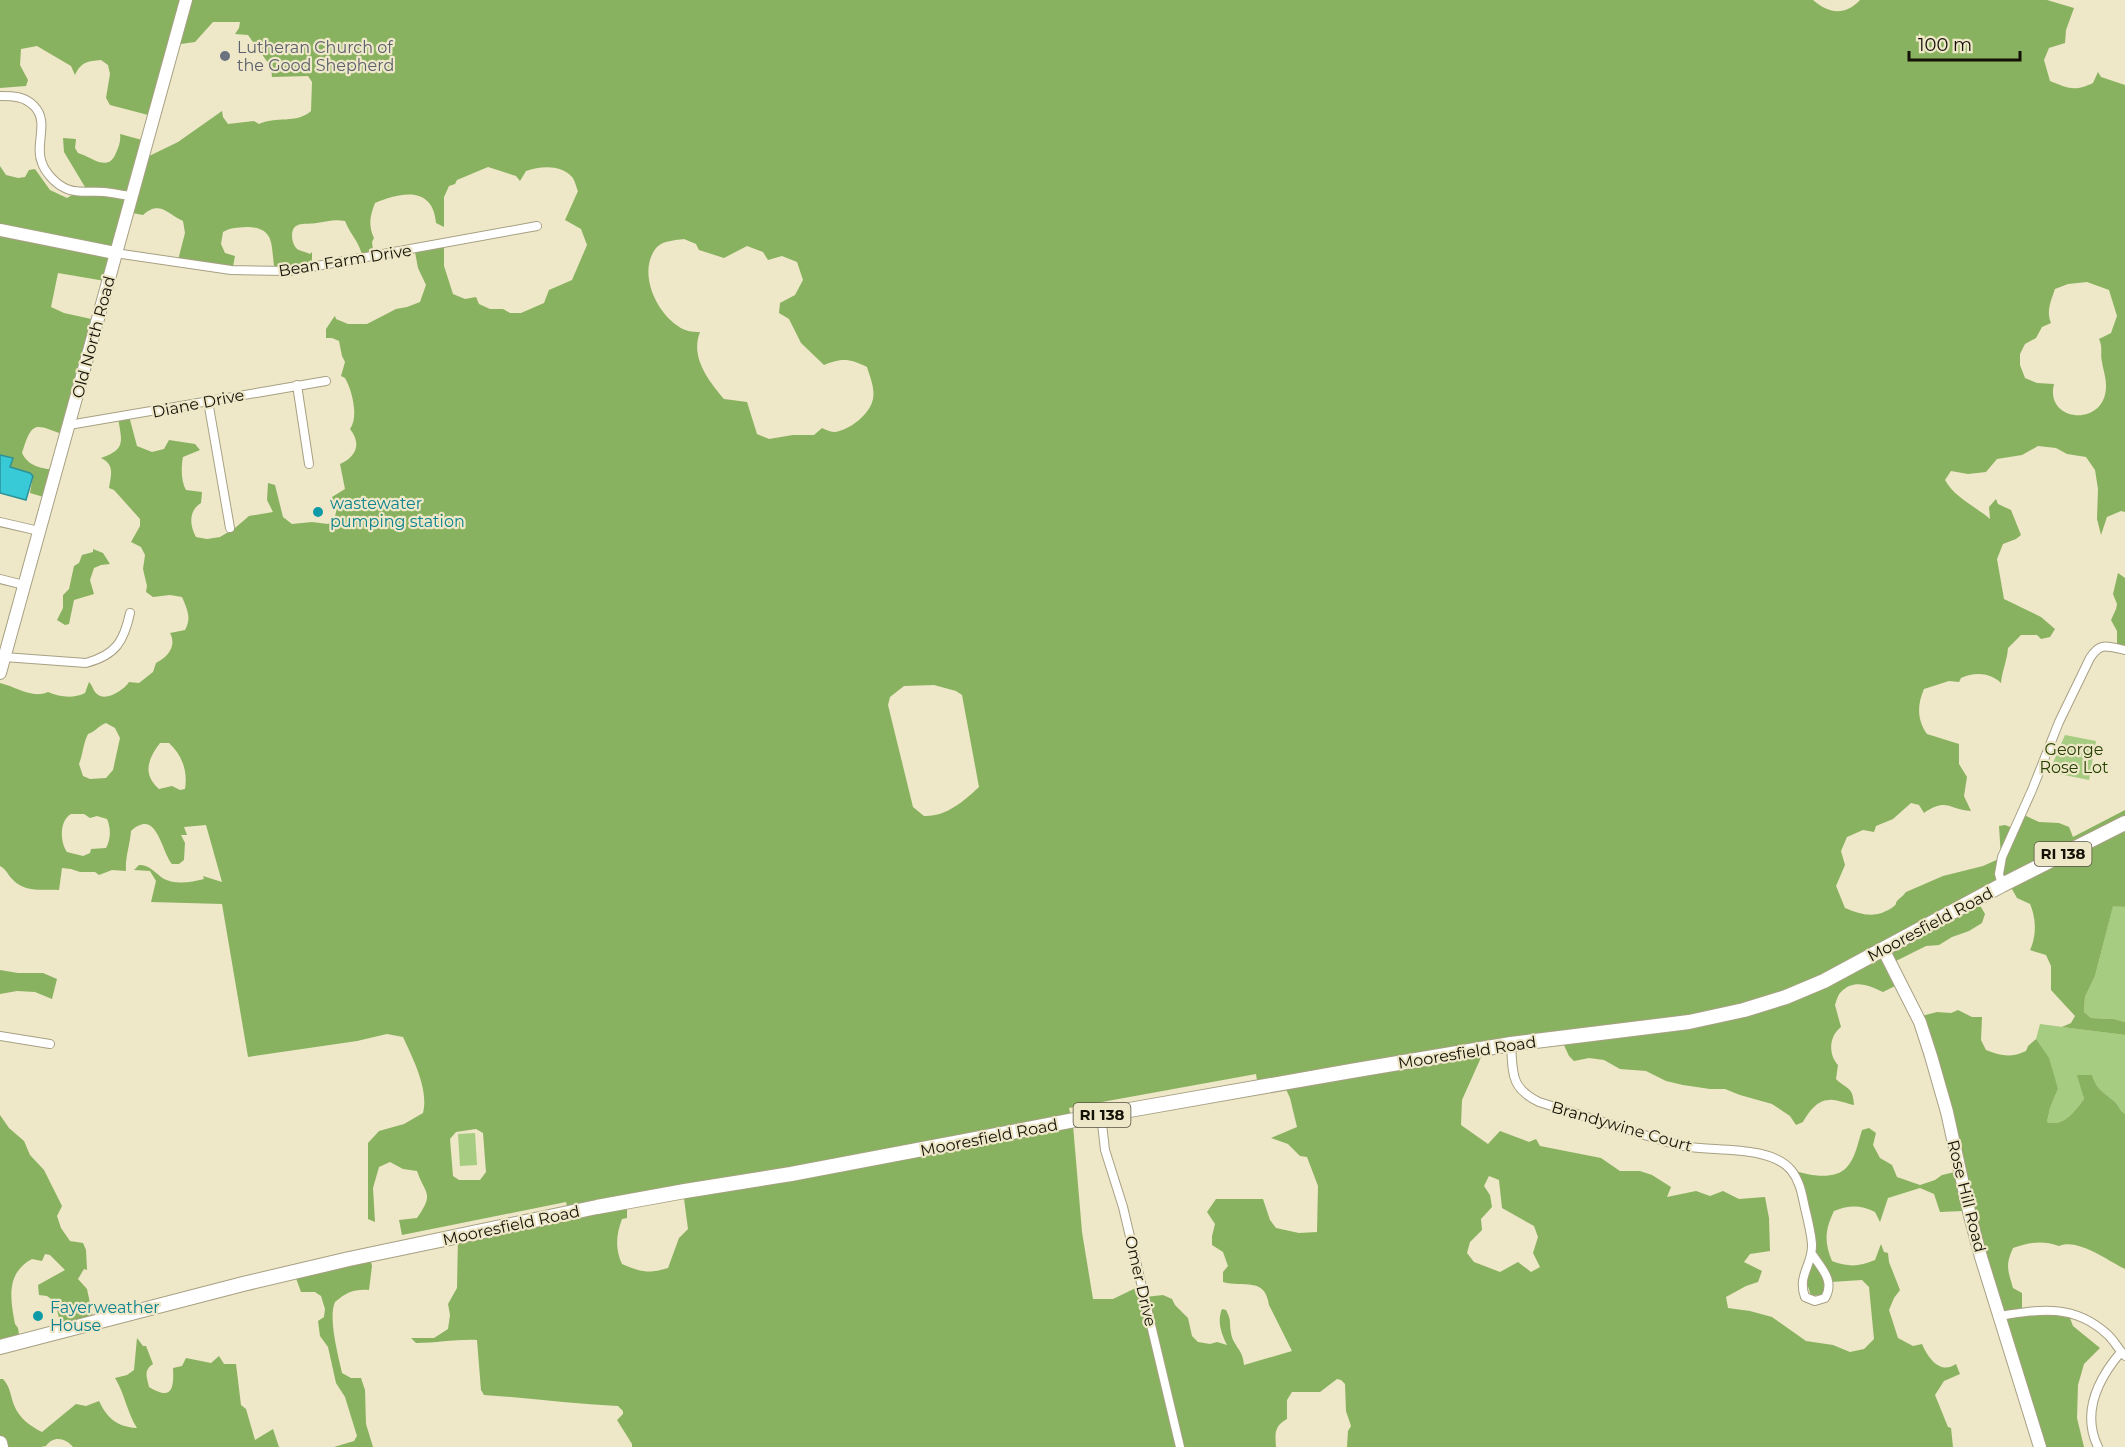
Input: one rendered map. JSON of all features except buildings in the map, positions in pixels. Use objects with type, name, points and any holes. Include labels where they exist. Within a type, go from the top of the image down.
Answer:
[{"type":"main road","name":"Mooresfield Road","points":[[0,1347],[243,1284],[447,1238],[685,1191],[791,1174],[1101,1115],[1511,1044],[1689,1022],[1744,1010],[1786,997],[1824,981],[2002,885],[2125,823]]},
{"type":"street","name":"Old North Road","points":[[0,673],[186,0]]},
{"type":"street","points":[[0,96],[28,100],[38,110],[42,122],[41,162],[63,188],[80,192],[105,192],[131,196]]},
{"type":"street","name":"Bean Farm Drive","points":[[115,253],[231,270],[289,271],[537,226]]},
{"type":"street","points":[[0,230],[115,253]]},
{"type":"street","name":"Diane Drive","points":[[69,425],[326,381]]},
{"type":"street","points":[[297,385],[309,464]]},
{"type":"street","points":[[208,401],[231,528]]},
{"type":"street","points":[[0,522],[39,531]]},
{"type":"street","points":[[0,579],[24,585]]},
{"type":"street","points":[[4,657],[86,663],[98,660],[118,644],[125,634],[130,613]]},
{"type":"street","points":[[2002,885],[1999,874],[2002,856],[2059,722],[2090,658],[2095,651],[2105,645],[2125,650]]},
{"type":"street","name":"Rose Hill Road","points":[[1883,949],[1920,1022],[1931,1056],[1947,1112],[1970,1216],[2040,1447]]},
{"type":"street","points":[[0,1036],[50,1044]]},
{"type":"street","name":"Brandywine Court","points":[[1511,1044],[1514,1077],[1518,1087],[1525,1095],[1539,1102],[1667,1142],[1689,1147],[1752,1152],[1776,1158],[1790,1168],[1800,1183],[1811,1236],[1812,1254],[1801,1286],[1805,1297],[1815,1301],[1825,1298],[1830,1290],[1828,1280],[1812,1254]]},
{"type":"street","name":"Omer Drive","points":[[1101,1115],[1105,1150],[1123,1207],[1180,1447]]},
{"type":"street","points":[[2000,1316],[2032,1310],[2057,1310],[2078,1315],[2109,1335],[2123,1354],[2108,1367],[2096,1389],[2090,1410],[2098,1447]]},
{"type":"green space","points":[[0,0],[1813,0],[1825,8],[1843,11],[1860,0],[2047,0],[2074,8],[2066,30],[2065,43],[2049,48],[2044,60],[2050,81],[2076,88],[2093,83],[2098,72],[2101,77],[2125,85],[2125,512],[2121,511],[2107,517],[2101,535],[2097,519],[2098,489],[2095,470],[2086,457],[2067,454],[2056,448],[2038,446],[2022,455],[1997,459],[1986,472],[1968,474],[1951,471],[1945,480],[1949,486],[1990,519],[1989,507],[1996,499],[1998,504],[2011,510],[2021,535],[2003,544],[1997,559],[2004,599],[2041,617],[2055,629],[2050,637],[2041,639],[2037,635],[2021,635],[2008,648],[2001,683],[1987,675],[1976,674],[1961,678],[1959,682],[1949,681],[1924,689],[1919,707],[1921,723],[1927,734],[1959,744],[1959,764],[1967,777],[1964,796],[1971,811],[1943,805],[1924,813],[1919,805],[1911,803],[1893,819],[1876,826],[1874,832],[1863,830],[1847,837],[1841,851],[1845,865],[1836,886],[1845,908],[1863,914],[1881,913],[1893,907],[1906,892],[1943,876],[1983,866],[2001,858],[1999,826],[2005,825],[2013,828],[2022,814],[2039,822],[2059,823],[2069,827],[2073,837],[2125,810],[2125,907],[2113,906],[2095,976],[2085,997],[2084,1012],[2091,1018],[2125,1022],[2125,1035],[2062,1027],[2071,1023],[2075,1016],[2051,990],[2051,966],[2046,955],[2030,950],[2035,933],[2032,909],[2030,904],[2017,898],[2008,882],[1977,900],[1985,914],[1982,923],[1939,945],[1926,946],[1890,964],[1897,985],[1883,992],[1857,984],[1851,985],[1840,993],[1835,1005],[1841,1027],[1834,1035],[1831,1051],[1838,1065],[1836,1079],[1851,1091],[1854,1105],[1835,1100],[1821,1102],[1813,1108],[1803,1122],[1796,1125],[1790,1116],[1772,1104],[1725,1089],[1710,1089],[1666,1081],[1646,1071],[1620,1069],[1604,1060],[1589,1058],[1574,1061],[1563,1043],[1483,1053],[1462,1100],[1461,1125],[1488,1144],[1500,1131],[1529,1142],[1536,1139],[1540,1146],[1601,1158],[1620,1171],[1640,1171],[1652,1175],[1671,1187],[1667,1197],[1696,1191],[1710,1196],[1723,1191],[1739,1199],[1765,1197],[1769,1218],[1770,1251],[1750,1254],[1744,1262],[1762,1271],[1758,1282],[1726,1297],[1728,1308],[1772,1317],[1806,1341],[1833,1345],[1850,1352],[1864,1349],[1874,1339],[1869,1287],[1862,1280],[1831,1282],[1827,1294],[1811,1296],[1805,1277],[1812,1243],[1792,1178],[1796,1171],[1823,1176],[1842,1171],[1853,1159],[1862,1130],[1869,1128],[1876,1133],[1873,1145],[1880,1158],[1892,1165],[1897,1177],[1920,1185],[1942,1175],[1959,1171],[1918,1017],[1958,1010],[1972,1017],[1982,1017],[1981,1040],[1986,1050],[2001,1055],[2016,1055],[2026,1051],[2036,1039],[2049,1058],[2058,1089],[2047,1122],[2064,1120],[2084,1099],[2077,1075],[2092,1075],[2099,1088],[2125,1114],[2125,1269],[2075,1245],[2059,1246],[2042,1242],[2013,1248],[2008,1264],[2013,1288],[2022,1293],[2022,1310],[2068,1313],[2073,1326],[2100,1348],[2084,1364],[2078,1385],[2077,1418],[2084,1447],[2040,1447],[1963,1211],[1940,1212],[1934,1194],[1920,1188],[1888,1198],[1880,1222],[1875,1212],[1865,1208],[1850,1207],[1834,1211],[1827,1230],[1827,1242],[1832,1261],[1843,1264],[1859,1265],[1875,1260],[1881,1244],[1884,1252],[1888,1253],[1889,1262],[1900,1290],[1889,1310],[1898,1338],[1913,1346],[1922,1344],[1935,1363],[1945,1367],[1956,1364],[1960,1374],[1944,1381],[1935,1395],[1948,1427],[1951,1428],[1953,1447],[1347,1447],[1348,1431],[1351,1426],[1346,1411],[1345,1384],[1337,1379],[1320,1392],[1292,1392],[1287,1400],[1287,1419],[1276,1431],[1276,1447],[632,1447],[617,1420],[623,1414],[618,1406],[484,1395],[481,1390],[477,1340],[416,1343],[411,1338],[434,1338],[448,1329],[450,1315],[448,1304],[457,1288],[458,1236],[568,1211],[566,1202],[402,1235],[399,1220],[417,1218],[426,1203],[427,1194],[417,1171],[403,1169],[390,1162],[379,1167],[373,1188],[375,1222],[368,1219],[368,1143],[379,1131],[404,1124],[423,1113],[422,1084],[403,1037],[387,1034],[357,1041],[248,1057],[222,904],[151,902],[156,881],[150,871],[134,870],[139,865],[146,866],[164,879],[174,882],[204,879],[203,876],[222,882],[206,825],[184,827],[187,835],[181,835],[185,843],[184,860],[179,864],[172,864],[157,834],[147,824],[140,825],[131,831],[126,871],[112,870],[99,875],[95,872],[80,872],[62,868],[59,890],[29,889],[13,880],[0,866],[0,683],[30,693],[48,692],[71,697],[85,693],[89,682],[97,694],[110,696],[129,682],[139,683],[153,672],[156,663],[164,658],[172,647],[170,633],[185,630],[187,626],[188,614],[182,597],[170,595],[153,597],[146,592],[143,569],[145,555],[141,547],[131,542],[140,526],[140,519],[114,490],[109,488],[110,467],[101,458],[115,451],[120,444],[121,433],[118,418],[129,416],[137,446],[152,452],[164,449],[169,440],[195,444],[200,450],[183,457],[182,465],[182,478],[186,490],[202,492],[201,503],[194,510],[191,518],[196,537],[207,539],[220,537],[249,516],[273,512],[267,500],[268,483],[275,485],[283,517],[292,524],[312,522],[328,524],[334,520],[337,508],[332,497],[345,489],[340,464],[350,458],[356,445],[350,429],[354,418],[352,396],[345,378],[341,376],[345,362],[339,341],[326,338],[326,329],[334,317],[348,324],[367,324],[396,309],[420,302],[426,285],[418,268],[415,252],[444,245],[444,266],[453,294],[465,299],[476,297],[479,304],[490,309],[503,309],[510,313],[521,313],[544,303],[549,290],[572,280],[587,245],[581,229],[565,220],[578,191],[575,182],[567,173],[556,168],[544,167],[526,171],[520,181],[516,176],[488,167],[457,180],[455,184],[449,186],[444,197],[444,227],[436,223],[434,211],[422,198],[414,195],[395,196],[375,203],[373,208],[370,225],[374,238],[372,242],[374,257],[363,259],[345,221],[300,224],[294,228],[293,242],[298,250],[310,254],[312,252],[312,268],[275,271],[271,241],[268,235],[256,228],[232,228],[223,232],[221,244],[225,253],[235,256],[232,272],[177,264],[185,233],[183,221],[159,208],[143,215],[127,212],[105,281],[58,273],[51,307],[64,313],[96,320],[64,435],[46,428],[36,428],[29,435],[22,453],[32,464],[55,470],[47,498],[30,493],[33,476],[10,467],[12,458],[0,455],[0,166],[6,175],[18,178],[25,177],[29,170],[35,169],[50,190],[67,198],[85,187],[64,152],[63,138],[76,139],[75,148],[78,153],[104,163],[113,159],[120,134],[142,140],[143,159],[178,142],[222,111],[228,124],[254,121],[259,124],[305,115],[311,111],[312,82],[308,76],[272,77],[271,67],[248,35],[235,34],[240,22],[213,22],[195,42],[174,45],[152,116],[110,105],[106,98],[110,74],[108,65],[101,60],[85,63],[75,75],[71,66],[37,46],[21,49],[20,65],[28,80],[26,86],[0,88]],"holes":[[[684,239],[696,244],[699,250],[724,258],[747,246],[763,252],[768,260],[782,256],[797,262],[803,280],[795,295],[780,303],[779,313],[789,319],[801,343],[824,365],[846,360],[867,367],[872,383],[873,399],[864,416],[841,431],[828,431],[822,428],[814,435],[793,435],[769,439],[757,434],[747,402],[724,399],[702,368],[697,350],[700,332],[683,329],[670,319],[662,311],[651,290],[649,278],[651,256],[657,247],[666,242]],[[2087,282],[2109,290],[2117,316],[2111,333],[2099,339],[2106,382],[2104,399],[2097,408],[2087,414],[2066,413],[2058,407],[2053,397],[2054,384],[2037,383],[2025,378],[2020,365],[2020,354],[2025,344],[2036,338],[2042,327],[2051,323],[2049,310],[2055,289],[2068,284]],[[934,685],[962,695],[979,787],[961,803],[932,816],[924,816],[913,807],[888,705],[890,697],[904,686]],[[106,723],[115,728],[120,738],[113,770],[106,778],[90,779],[83,776],[79,764],[88,734]],[[160,743],[169,743],[183,764],[186,776],[185,789],[180,790],[172,786],[159,789],[150,778],[150,761]],[[71,814],[107,819],[110,834],[106,848],[91,849],[90,853],[83,856],[67,852],[62,837],[64,821]],[[1256,1074],[1259,1093],[1285,1087],[1297,1127],[1271,1138],[1288,1144],[1300,1156],[1307,1157],[1318,1186],[1317,1232],[1299,1233],[1276,1228],[1270,1220],[1263,1199],[1216,1199],[1207,1212],[1215,1224],[1212,1245],[1223,1252],[1228,1266],[1223,1272],[1223,1282],[1252,1285],[1263,1290],[1292,1351],[1244,1365],[1242,1355],[1232,1337],[1230,1319],[1226,1310],[1222,1309],[1220,1322],[1221,1332],[1227,1345],[1217,1342],[1210,1344],[1198,1342],[1192,1336],[1188,1318],[1172,1299],[1163,1295],[1145,1297],[1142,1285],[1113,1299],[1093,1299],[1082,1232],[1073,1125],[1069,1108]],[[476,1129],[483,1133],[486,1172],[480,1180],[459,1180],[453,1176],[450,1139],[456,1132]],[[1489,1176],[1499,1180],[1502,1208],[1534,1226],[1538,1237],[1533,1253],[1540,1267],[1531,1272],[1518,1262],[1500,1272],[1474,1262],[1467,1253],[1470,1242],[1482,1230],[1481,1219],[1492,1207],[1490,1195],[1484,1186]],[[683,1191],[688,1229],[679,1238],[668,1268],[645,1271],[622,1264],[617,1242],[622,1219],[627,1218],[627,1201]]]},
{"type":"green space","points":[[93,549],[103,553],[110,564],[94,568],[90,580],[94,594],[74,600],[69,624],[65,625],[57,620],[63,608],[63,595],[69,589],[74,566],[79,563],[82,555],[93,552]]},
{"type":"green space","points":[[2118,573],[2125,578],[2125,649],[2117,649],[2117,631],[2111,620],[2117,604],[2113,594]]},
{"type":"green space","name":"George Rose Lot","points":[[2065,735],[2096,741],[2089,780],[2049,772]]},
{"type":"green space","points":[[2113,905],[2125,907],[2125,1022],[2091,1018],[2084,1012],[2085,997],[2095,976]]},
{"type":"green space","points":[[0,970],[43,973],[57,979],[52,999],[35,992],[17,991],[0,994]]},
{"type":"green space","points":[[2040,1024],[2125,1035],[2125,1114],[2099,1088],[2092,1075],[2078,1075],[2084,1099],[2064,1120],[2047,1122],[2058,1089],[2036,1039]]},
{"type":"green space","points":[[0,1115],[9,1128],[24,1141],[30,1155],[44,1170],[62,1206],[57,1216],[61,1228],[70,1241],[83,1243],[86,1250],[87,1270],[84,1269],[78,1279],[87,1289],[94,1322],[62,1330],[55,1302],[47,1296],[39,1295],[38,1285],[65,1270],[50,1255],[45,1254],[42,1261],[32,1259],[24,1265],[14,1279],[11,1296],[20,1341],[0,1346]]},
{"type":"green space","points":[[475,1133],[477,1165],[460,1166],[458,1134]]},
{"type":"green space","points":[[369,1254],[372,1266],[369,1290],[355,1291],[335,1302],[333,1317],[334,1337],[342,1373],[351,1378],[361,1378],[365,1390],[366,1424],[373,1447],[334,1447],[354,1441],[357,1436],[345,1397],[336,1383],[328,1347],[320,1336],[318,1321],[324,1317],[325,1309],[321,1296],[315,1292],[301,1292],[296,1278]]},
{"type":"green space","points":[[137,1338],[143,1346],[146,1346],[153,1364],[147,1372],[149,1387],[163,1393],[170,1391],[172,1387],[173,1368],[182,1366],[186,1358],[211,1363],[219,1356],[224,1364],[236,1364],[241,1405],[246,1409],[255,1440],[273,1429],[279,1447],[73,1447],[67,1442],[56,1439],[41,1447],[0,1447],[0,1379],[8,1385],[14,1405],[22,1418],[42,1432],[76,1404],[86,1406],[99,1401],[118,1424],[137,1428],[115,1378],[127,1375],[134,1370]]},
{"type":"water","points":[[0,455],[13,458],[10,467],[33,476],[26,500],[0,493]]},
{"type":"place","name":"Lutheran Church of the Good Shepherd","points":[[225,56]]},
{"type":"place","name":"wastewater pumping station","points":[[318,512]]},
{"type":"place","name":"Fayerweather House","points":[[38,1316]]}]
